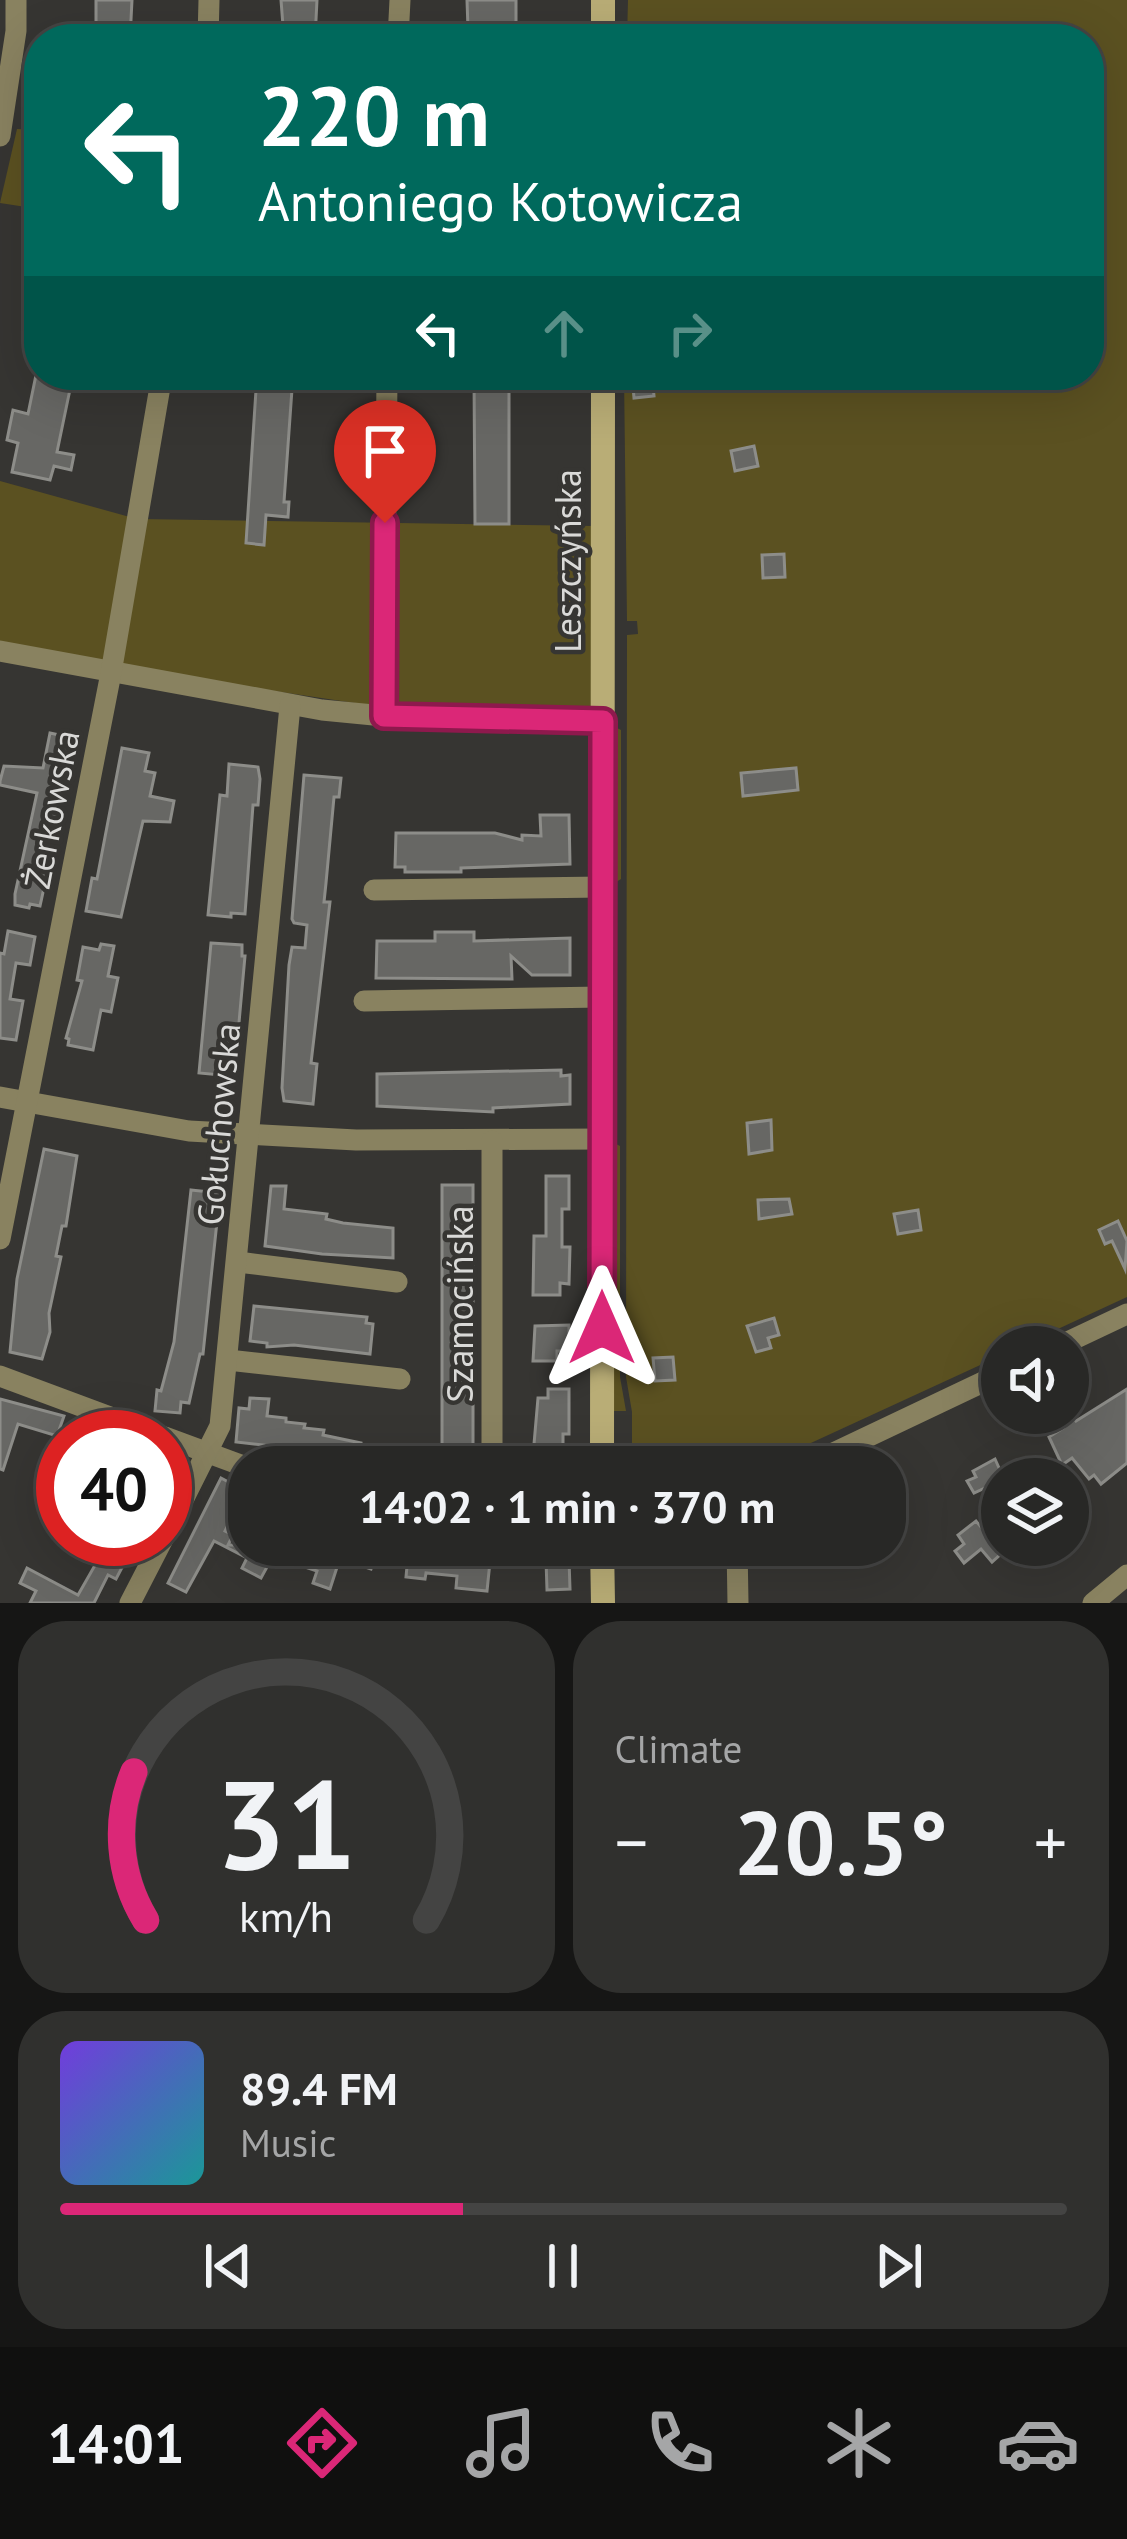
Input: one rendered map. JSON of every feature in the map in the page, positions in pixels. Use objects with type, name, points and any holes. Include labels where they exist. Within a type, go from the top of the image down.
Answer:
[{"type":"street","points":[[0,136],[16,31],[16,0]]},
{"type":"street","name":"Żerkowska","points":[[0,1240],[111,674],[159,390]]},
{"type":"street","points":[[384,716],[388,390]]},
{"type":"street","name":"Leszczyńska","points":[[602,1446],[603,390]]},
{"type":"street","points":[[0,651],[290,706],[384,716],[603,721]]},
{"type":"street","name":"Gołuchowska","points":[[192,1484],[220,1426],[290,706]]},
{"type":"street","points":[[374,890],[603,887]]},
{"type":"street","points":[[364,1001],[602,997]]},
{"type":"street","points":[[0,1097],[189,1131],[492,1141],[602,1139]]},
{"type":"street","name":"Szamocińska","points":[[492,1141],[492,1446]]},
{"type":"street","points":[[238,1262],[397,1282]]},
{"type":"street","points":[[1089,1332],[1127,1314]]},
{"type":"street","points":[[228,1360],[400,1379]]},
{"type":"street","points":[[0,1376],[91,1410]]},
{"type":"street","points":[[848,1446],[981,1383]]},
{"type":"street","points":[[192,1448],[228,1461]]},
{"type":"street","name":"Gołuchowska","points":[[130,1603],[149,1566]]},
{"type":"street","points":[[602,1566],[603,1603]]},
{"type":"street","points":[[737,1566],[738,1603]]},
{"type":"street","points":[[1093,1603],[1127,1575]]},
{"type":"shaded area","points":[[628,0],[1127,0],[1127,1297],[1064,1326],[981,1326],[981,1365],[805,1446],[632,1446],[626,1377],[627,635],[638,634],[637,621],[627,621],[624,390],[1104,390],[1104,24],[627,24]]},
{"type":"shaded area","points":[[17,129],[24,129],[24,207],[0,203]]},
{"type":"shaded area","points":[[0,481],[137,519],[594,526],[592,715],[375,706],[106,666],[0,642]]},
{"type":"shaded area","points":[[613,726],[621,730],[621,879],[613,884]]},
{"type":"shaded area","points":[[612,1142],[620,1146],[620,1377],[626,1411],[612,1411]]},
{"type":"building","points":[[96,0],[132,0],[131,24],[90,24],[96,23]]},
{"type":"building","points":[[281,0],[317,0],[316,24],[283,24]]},
{"type":"building","points":[[467,0],[516,0],[516,24],[468,24]]},
{"type":"building","points":[[33,390],[70,390],[57,452],[74,455],[71,470],[54,466],[50,480],[12,472],[18,443],[7,440],[13,410],[28,414]]},
{"type":"building","points":[[256,390],[292,390],[284,502],[289,502],[288,517],[266,515],[264,545],[246,543]]},
{"type":"building","points":[[474,390],[509,390],[509,524],[475,524]]},
{"type":"building","points":[[633,390],[653,390],[654,396],[634,398]]},
{"type":"building","points":[[754,446],[758,466],[735,471],[731,451]]},
{"type":"building","points":[[784,554],[785,577],[763,578],[762,555]]},
{"type":"building","points":[[50,733],[73,738],[54,838],[44,837],[39,863],[49,865],[40,906],[30,904],[29,908],[15,905],[15,894],[37,793],[0,785],[0,781],[4,766],[43,768]]},
{"type":"building","points":[[122,748],[149,753],[145,771],[155,773],[150,796],[174,801],[170,822],[143,821],[121,917],[86,911],[92,878],[97,879]]},
{"type":"building","points":[[229,764],[258,767],[260,779],[258,805],[253,805],[245,914],[231,913],[231,917],[208,915],[220,795],[227,796]]},
{"type":"building","points":[[796,768],[798,790],[743,796],[741,773]]},
{"type":"building","points":[[304,775],[341,778],[339,797],[334,797],[324,902],[330,902],[311,1063],[317,1064],[313,1104],[284,1101],[282,1088],[289,965],[292,947],[305,948],[307,925],[292,919]]},
{"type":"building","points":[[540,815],[569,815],[570,864],[461,868],[461,872],[405,872],[405,867],[395,867],[396,833],[495,833],[522,840],[522,835],[541,836]]},
{"type":"building","points":[[8,931],[35,937],[30,965],[16,963],[10,999],[23,1001],[16,1040],[0,1038],[0,953],[4,954]]},
{"type":"building","points":[[435,932],[474,932],[474,941],[570,938],[570,975],[532,975],[511,956],[512,979],[376,978],[377,941],[435,941]]},
{"type":"building","points":[[211,943],[242,945],[245,956],[231,1076],[199,1073]]},
{"type":"building","points":[[101,944],[114,946],[108,976],[118,978],[111,1012],[101,1010],[93,1050],[68,1045],[66,1038],[82,981],[77,980],[83,947],[99,950]]},
{"type":"building","points":[[561,1070],[561,1076],[570,1075],[570,1104],[493,1108],[493,1112],[377,1106],[377,1074]]},
{"type":"building","points":[[771,1120],[772,1150],[749,1154],[747,1123]]},
{"type":"building","points":[[44,1149],[77,1156],[66,1226],[62,1226],[56,1256],[61,1257],[42,1359],[10,1352],[17,1279]]},
{"type":"building","points":[[546,1176],[569,1176],[569,1209],[562,1209],[562,1247],[570,1247],[569,1284],[560,1283],[560,1295],[533,1295],[534,1236],[546,1236]]},
{"type":"building","points":[[442,1185],[473,1185],[473,1446],[442,1446]]},
{"type":"building","points":[[271,1186],[286,1186],[284,1209],[327,1214],[326,1219],[343,1223],[393,1228],[393,1258],[265,1246]]},
{"type":"building","points":[[191,1190],[220,1193],[203,1354],[189,1403],[181,1402],[180,1410],[155,1410],[174,1342]]},
{"type":"building","points":[[789,1199],[792,1214],[759,1219],[758,1200]]},
{"type":"building","points":[[918,1210],[921,1230],[898,1234],[894,1214]]},
{"type":"building","points":[[1118,1221],[1127,1241],[1125,1269],[1112,1241],[1105,1244],[1099,1230]]},
{"type":"building","points":[[254,1306],[367,1317],[366,1323],[373,1324],[370,1354],[294,1345],[267,1347],[267,1343],[250,1341]]},
{"type":"building","points":[[774,1318],[779,1335],[768,1338],[771,1348],[756,1352],[747,1326]]},
{"type":"building","points":[[569,1325],[569,1351],[557,1351],[557,1361],[533,1361],[535,1326]]},
{"type":"building","points":[[673,1357],[675,1380],[655,1381],[653,1358]]},
{"type":"building","points":[[548,1389],[569,1389],[569,1434],[563,1434],[563,1446],[534,1446],[538,1398],[548,1398]]},
{"type":"building","points":[[1127,1389],[1127,1463],[1101,1484],[1094,1475],[1089,1479],[1089,1458],[1059,1458],[1049,1437],[1089,1434],[1089,1413]]},
{"type":"building","points":[[250,1398],[269,1399],[267,1416],[324,1430],[323,1435],[361,1446],[236,1442],[239,1408],[249,1409]]},
{"type":"building","points":[[0,1399],[41,1410],[36,1410],[36,1430],[18,1424],[0,1469]]},
{"type":"building","points":[[981,1467],[981,1490],[974,1493],[967,1481],[976,1477],[973,1471]]},
{"type":"building","points":[[221,1478],[228,1482],[228,1548],[214,1541],[186,1592],[168,1583],[177,1566],[192,1566],[192,1535]]},
{"type":"building","points":[[976,1521],[981,1527],[981,1549],[964,1563],[955,1551],[964,1544],[958,1535]]},
{"type":"building","points":[[95,1566],[123,1566],[116,1579],[108,1575],[94,1603],[30,1603],[36,1591],[20,1583],[27,1568],[78,1595]]},
{"type":"building","points":[[243,1566],[268,1566],[261,1578]]},
{"type":"building","points":[[302,1566],[337,1566],[330,1589],[313,1583],[317,1571]]},
{"type":"building","points":[[407,1566],[490,1566],[487,1591],[456,1588],[457,1576],[426,1573],[425,1579],[406,1577]]},
{"type":"building","points":[[546,1566],[569,1566],[570,1589],[547,1590]]},
{"type":"route","points":[[385,523],[384,716],[603,721],[602,1328]]}]
